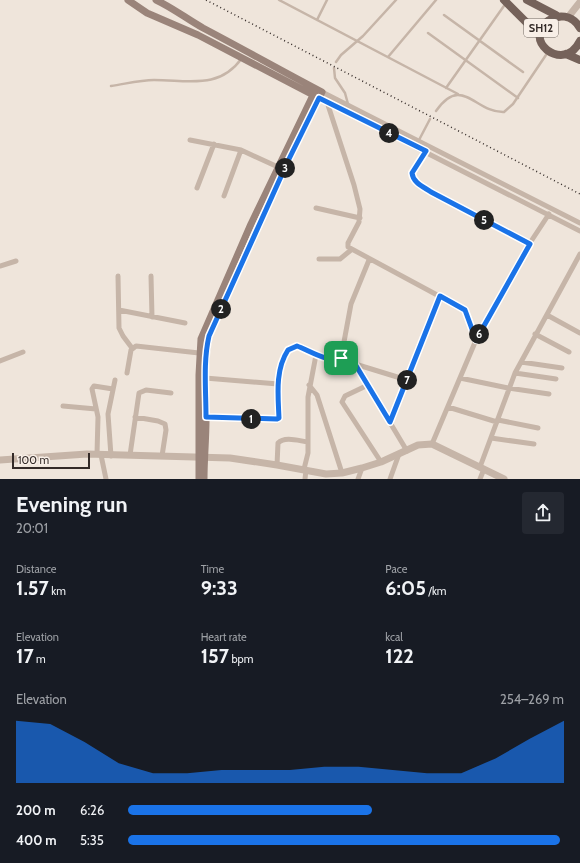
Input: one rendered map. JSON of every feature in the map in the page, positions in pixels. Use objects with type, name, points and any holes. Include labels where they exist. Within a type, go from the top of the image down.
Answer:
[{"type":"main road","points":[[128,0],[140,3],[147,13],[169,21],[317,93]]},
{"type":"main road","points":[[156,0],[317,93]]},
{"type":"main road","name":"SH12","points":[[527,0],[556,14],[570,16],[580,28]]},
{"type":"main road","name":"SH12","points":[[505,1],[540,36]]},
{"type":"main road","points":[[169,21],[176,11]]},
{"type":"main road","name":"SH12","points":[[556,14],[550,16],[542,25],[540,36],[541,42],[549,52],[554,54],[566,54],[580,60]]},
{"type":"main road","points":[[566,54],[573,51],[580,41]]},
{"type":"main road","points":[[204,479],[202,459],[199,353],[201,339],[278,167],[317,93]]},
{"type":"main road","points":[[199,479],[206,417],[206,348],[209,336],[317,93]]},
{"type":"street","points":[[570,16],[580,2]]},
{"type":"street","points":[[317,93],[327,102],[426,151],[580,231]]},
{"type":"street","points":[[317,93],[348,105],[419,140],[580,223]]},
{"type":"street","points":[[327,102],[357,193],[360,218],[358,226],[348,243],[348,247],[369,260],[465,310],[476,340]]},
{"type":"street","points":[[190,140],[241,150],[278,167]]},
{"type":"street","points":[[197,188],[214,144]]},
{"type":"street","points":[[224,196],[241,150]]},
{"type":"street","points":[[426,151],[412,173],[413,179],[416,182],[431,192],[530,244]]},
{"type":"street","points":[[316,208],[360,218]]},
{"type":"street","points":[[432,444],[476,340],[530,244],[549,214]]},
{"type":"street","points":[[320,259],[340,259],[351,250]]},
{"type":"street","points":[[480,479],[491,438],[508,388],[535,334],[580,254]]},
{"type":"street","points":[[341,358],[353,296],[369,260]]},
{"type":"street","points":[[0,266],[16,261]]},
{"type":"street","points":[[118,276],[120,331],[132,348],[127,373]]},
{"type":"street","points":[[152,276],[152,316]]},
{"type":"street","points":[[390,422],[440,296]]},
{"type":"street","points":[[119,310],[185,323]]},
{"type":"street","points":[[547,315],[580,333]]},
{"type":"street","points":[[535,334],[569,352]]},
{"type":"street","points":[[132,348],[139,346],[199,353]]},
{"type":"street","points":[[206,417],[279,418],[278,384],[284,356],[290,348],[297,346],[316,355],[336,360],[341,358],[355,364],[407,380]]},
{"type":"street","points":[[0,361],[23,352]]},
{"type":"street","points":[[305,479],[308,442],[309,385],[316,355]]},
{"type":"street","points":[[521,362],[562,368]]},
{"type":"street","points":[[355,364],[407,450]]},
{"type":"street","points":[[515,373],[556,379]]},
{"type":"street","points":[[205,378],[278,384]]},
{"type":"street","points":[[460,378],[508,388],[549,394]]},
{"type":"street","points":[[111,456],[108,414],[114,380]]},
{"type":"street","points":[[309,385],[317,395],[342,473]]},
{"type":"street","points":[[368,385],[345,396],[342,402],[381,462]]},
{"type":"street","points":[[106,479],[99,455],[98,421],[93,387],[98,386],[113,389]]},
{"type":"street","points":[[130,455],[138,395],[140,391],[146,390],[171,393]]},
{"type":"street","points":[[63,406],[96,409]]},
{"type":"street","points":[[448,407],[497,421],[538,428]]},
{"type":"street","points":[[135,417],[158,421],[165,424],[166,430],[162,456]]},
{"type":"street","points":[[491,438],[534,444]]},
{"type":"street","points":[[277,465],[278,443],[280,441],[287,439],[308,442]]},
{"type":"street","points":[[0,460],[99,455],[162,456],[202,459],[230,458],[326,474],[342,473],[362,468],[381,462],[418,445],[432,444],[504,479]]},
{"type":"street","points":[[390,479],[399,454]]},
{"type":"street","points":[[358,479],[362,468]]},
{"type":"lane","points":[[279,0],[446,88],[500,112],[508,110],[518,98],[549,52]]},
{"type":"lane","points":[[288,4],[290,0]]},
{"type":"lane","points":[[316,20],[327,0]]},
{"type":"lane","points":[[336,62],[341,55],[357,42],[396,0]]},
{"type":"lane","points":[[388,57],[436,0]]},
{"type":"lane","points":[[446,88],[505,1]]},
{"type":"lane","points":[[444,15],[523,72]]},
{"type":"lane","points":[[428,33],[518,98]]},
{"type":"lane","points":[[111,86],[148,80],[193,82],[213,79],[230,72],[243,58]]},
{"type":"lane","points":[[334,68],[335,78],[345,93],[348,105]]},
{"type":"lane","points":[[436,111],[449,96],[458,94]]},
{"type":"lane","points":[[419,140],[430,119]]},
{"type":"railway","points":[[206,0],[580,194]]},
{"type":"route","points":[[319,98],[426,151],[412,173],[413,179],[416,182],[431,192],[530,244],[524,252],[476,340],[465,310],[440,296],[390,422],[355,364],[341,358],[336,360],[316,355],[297,346],[290,348],[284,356],[279,372],[279,418],[275,420],[206,417],[205,372],[206,348],[209,336],[288,161],[319,98]]}]
